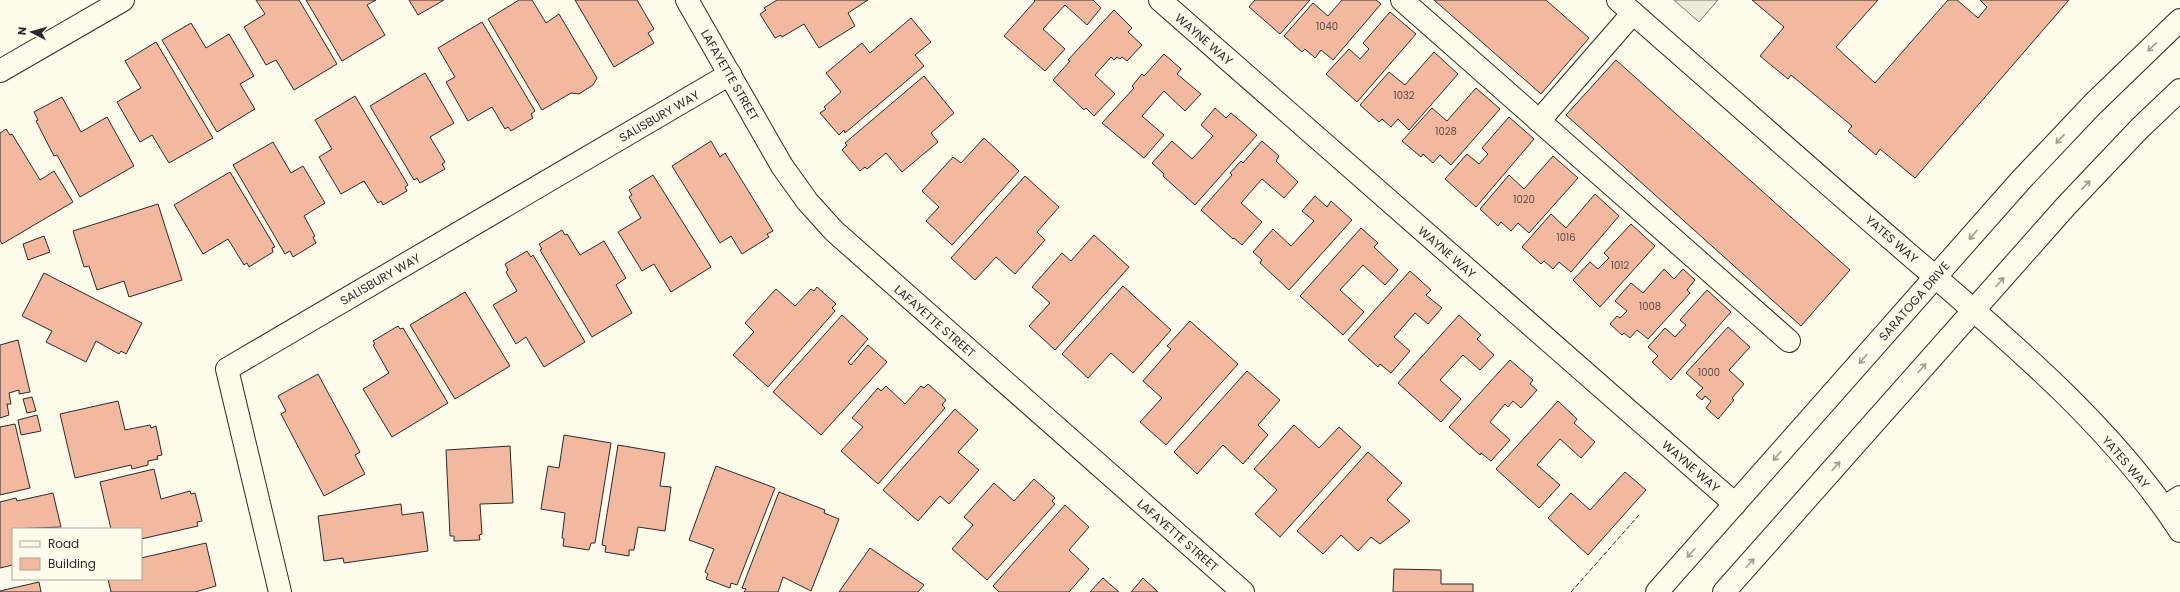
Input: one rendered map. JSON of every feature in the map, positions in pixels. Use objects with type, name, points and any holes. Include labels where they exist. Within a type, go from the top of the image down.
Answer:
[{"type":"street","points":[[0,71],[123,0]]},
{"type":"street","name":"LAFAYETTE STREET","points":[[687,0],[782,166],[807,202],[834,231],[1243,592]]},
{"type":"street","name":"WAYNE WAY","points":[[1160,0],[1735,504]]},
{"type":"street","points":[[1402,0],[1790,341]]},
{"type":"street","points":[[1539,121],[1625,6]]},
{"type":"street","name":"YATES WAY","points":[[1625,6],[1974,311],[2061,390],[2115,447],[2172,502],[2180,531]]},
{"type":"street","name":"SARATOGA DRIVE","points":[[1657,592],[2021,180],[2093,104],[2180,20]]},
{"type":"street","name":"SALISBURY WAY","points":[[280,592],[227,369],[730,74]]},
{"type":"street","points":[[1724,592],[2066,206],[2180,90]]},
{"type":"shaded area","points":[[1674,0],[1718,0],[1699,22]]},
{"type":"building","points":[[256,0],[299,0],[337,64],[294,90],[276,60],[266,65],[244,27],[265,14]]},
{"type":"building","points":[[306,0],[376,0],[367,5],[385,35],[342,61]]},
{"type":"building","points":[[409,0],[444,0],[418,15]]},
{"type":"building","points":[[519,0],[532,0],[546,23],[559,14],[597,78],[593,85],[579,94],[571,93],[542,110],[488,19]]},
{"type":"building","points":[[575,0],[637,0],[654,29],[648,33],[654,43],[614,67]]},
{"type":"building","points":[[777,0],[868,0],[848,13],[855,26],[819,48],[804,24],[782,37],[781,35],[775,38],[760,14],[766,10],[764,8]]},
{"type":"building","points":[[1034,0],[1093,0],[1101,8],[1087,25],[1065,5],[1043,29],[1065,49],[1045,71],[1004,36],[1035,1]]},
{"type":"building","points":[[1255,0],[1310,0],[1280,34],[1249,7]]},
{"type":"building","points":[[1342,0],[1376,0],[1381,4],[1333,60],[1321,50],[1315,58],[1305,49],[1302,52],[1284,36],[1313,3],[1328,16]]},
{"type":"building","points":[[1434,0],[1546,0],[1589,38],[1541,94]]},
{"type":"building","points":[[1752,0],[1878,0],[1836,47],[1875,83],[1948,0],[1957,0],[1978,18],[1987,7],[1980,0],[2069,0],[1915,178],[1880,149],[1876,155],[1848,131],[1852,126],[1791,75],[1788,79],[1760,56],[1784,27]]},
{"type":"building","points":[[1114,10],[1132,28],[1128,32],[1142,45],[1127,61],[1122,57],[1120,59],[1117,57],[1114,60],[1111,57],[1095,75],[1115,94],[1094,116],[1086,108],[1084,110],[1053,80],[1070,61],[1068,60]]},
{"type":"building","points":[[1390,12],[1416,34],[1357,102],[1326,74],[1349,49],[1360,59],[1369,49],[1363,43]]},
{"type":"building","points":[[911,18],[931,42],[915,55],[924,66],[845,133],[844,130],[839,135],[820,113],[826,109],[824,107],[841,92],[826,73],[862,43],[870,53]]},
{"type":"building","points":[[482,22],[535,111],[531,114],[533,118],[511,131],[508,127],[505,129],[492,107],[468,121],[446,82],[455,77],[438,48]]},
{"type":"building","points":[[191,23],[206,48],[229,34],[254,76],[240,84],[255,109],[217,132],[162,40]]},
{"type":"building","points":[[156,42],[213,138],[169,163],[152,135],[140,142],[117,102],[141,88],[125,61]]},
{"type":"building","points":[[1434,52],[1458,74],[1409,130],[1398,119],[1391,127],[1382,119],[1379,122],[1360,105],[1389,72],[1405,85]]},
{"type":"building","points":[[1164,54],[1181,69],[1177,74],[1201,94],[1185,111],[1164,91],[1142,116],[1164,135],[1144,158],[1102,123],[1134,88],[1132,86],[1142,74],[1144,76]]},
{"type":"building","points":[[1616,60],[1850,270],[1801,326],[1566,115]]},
{"type":"building","points":[[425,73],[454,123],[430,137],[445,162],[442,164],[445,169],[420,183],[417,178],[414,180],[370,106]]},
{"type":"building","points":[[924,76],[954,113],[931,133],[938,142],[902,172],[886,153],[867,169],[865,167],[860,171],[842,150],[847,145],[845,143]]},
{"type":"building","points":[[1476,88],[1500,109],[1451,165],[1440,155],[1433,163],[1423,154],[1421,157],[1402,141],[1432,108],[1447,121]]},
{"type":"building","points":[[355,96],[408,185],[405,187],[407,191],[383,205],[381,201],[378,203],[364,181],[341,194],[319,157],[332,149],[315,120]]},
{"type":"building","points":[[62,97],[81,132],[107,117],[134,166],[80,197],[57,155],[54,156],[36,121],[38,120],[34,112]]},
{"type":"building","points":[[1215,108],[1226,118],[1231,113],[1257,135],[1195,205],[1163,176],[1164,174],[1152,163],[1172,141],[1192,159],[1213,136],[1201,125]]},
{"type":"building","points":[[1509,117],[1534,139],[1476,207],[1445,179],[1467,154],[1479,164],[1488,154],[1482,148]]},
{"type":"building","points":[[6,129],[10,135],[12,134],[40,180],[54,171],[73,202],[2,244],[0,240],[0,133]]},
{"type":"building","points":[[984,138],[1019,171],[952,245],[926,221],[939,207],[922,191],[953,157],[961,163]]},
{"type":"building","points":[[711,141],[720,157],[725,153],[773,231],[767,234],[769,237],[742,254],[731,236],[720,243],[672,166]]},
{"type":"building","points":[[1262,141],[1279,156],[1276,161],[1298,182],[1284,198],[1262,179],[1241,203],[1262,222],[1242,245],[1234,238],[1233,239],[1201,210],[1232,175],[1230,173],[1241,161],[1243,163]]},
{"type":"building","points":[[273,142],[291,173],[303,166],[325,203],[304,216],[315,236],[313,237],[316,243],[293,257],[290,251],[285,254],[233,165]]},
{"type":"building","points":[[1553,156],[1578,178],[1529,233],[1518,223],[1511,231],[1501,222],[1498,226],[1480,209],[1509,175],[1524,189]]},
{"type":"building","points":[[230,172],[275,247],[272,248],[273,252],[249,267],[247,263],[244,265],[228,239],[203,254],[174,205]]},
{"type":"building","points":[[653,175],[711,267],[671,292],[654,264],[642,271],[618,232],[641,218],[629,197],[632,195],[629,190]]},
{"type":"building","points":[[1025,176],[1059,207],[1037,232],[1045,240],[1015,274],[996,257],[975,280],[951,258]]},
{"type":"building","points":[[1595,194],[1619,216],[1571,272],[1559,262],[1553,269],[1544,261],[1541,264],[1522,247],[1551,214],[1566,228]]},
{"type":"building","points":[[1315,196],[1327,207],[1331,201],[1352,220],[1289,290],[1260,263],[1262,260],[1253,252],[1273,229],[1291,246],[1314,221],[1302,211]]},
{"type":"building","points":[[158,204],[182,280],[129,297],[124,281],[97,290],[89,266],[84,267],[73,231]]},
{"type":"building","points":[[1631,224],[1655,246],[1600,307],[1573,280],[1590,262],[1598,269],[1609,258],[1604,253]]},
{"type":"building","points":[[1361,228],[1378,243],[1374,247],[1398,270],[1385,285],[1363,265],[1340,290],[1364,312],[1343,335],[1300,296]]},
{"type":"building","points":[[562,230],[565,235],[567,234],[580,255],[604,241],[626,278],[616,285],[632,313],[592,337],[540,250],[542,249],[539,244]]},
{"type":"building","points":[[1094,235],[1129,267],[1055,350],[1029,326],[1050,303],[1032,287],[1062,253],[1071,261]]},
{"type":"building","points":[[44,236],[50,252],[28,260],[23,244]]},
{"type":"building","points":[[527,251],[531,257],[533,255],[585,342],[544,367],[526,337],[516,344],[493,305],[517,291],[506,272],[508,270],[505,264]]},
{"type":"building","points":[[1664,269],[1674,279],[1683,269],[1695,280],[1687,290],[1690,293],[1648,339],[1637,330],[1630,338],[1624,333],[1622,335],[1610,324],[1617,316],[1620,318],[1627,311],[1615,301],[1631,283],[1643,293]]},
{"type":"building","points":[[1410,271],[1431,290],[1426,295],[1442,308],[1428,324],[1415,313],[1394,337],[1410,351],[1391,373],[1380,364],[1378,367],[1348,340]]},
{"type":"building","points":[[44,273],[142,323],[126,354],[121,351],[119,354],[96,341],[86,362],[46,342],[52,331],[22,316]]},
{"type":"building","points":[[1123,286],[1171,330],[1133,373],[1111,353],[1088,378],[1062,354]]},
{"type":"building","points":[[817,287],[836,304],[832,308],[835,311],[768,387],[733,355],[754,332],[745,323],[776,289],[795,306],[811,289],[814,291]]},
{"type":"building","points":[[1707,290],[1731,312],[1671,380],[1652,362],[1658,356],[1648,347],[1665,328],[1675,337],[1686,325],[1680,320]]},
{"type":"building","points":[[465,292],[510,366],[455,399],[410,325]]},
{"type":"building","points":[[842,315],[868,339],[848,362],[851,365],[868,345],[887,362],[821,435],[773,392]]},
{"type":"building","points":[[1459,315],[1481,335],[1477,339],[1494,355],[1480,370],[1463,355],[1440,380],[1461,399],[1441,422],[1398,383]]},
{"type":"building","points":[[1190,321],[1238,364],[1166,445],[1140,422],[1162,398],[1143,381],[1171,349],[1167,346]]},
{"type":"building","points":[[398,326],[400,329],[403,328],[448,403],[392,437],[363,389],[389,373],[373,345],[375,344],[373,341]]},
{"type":"building","points":[[1728,327],[1750,347],[1729,370],[1744,384],[1732,398],[1734,400],[1718,419],[1706,408],[1711,401],[1705,396],[1702,400],[1696,395],[1703,388],[1686,373]]},
{"type":"building","points":[[18,340],[30,392],[19,394],[19,390],[9,393],[11,404],[7,404],[9,415],[0,418],[0,345]]},
{"type":"building","points":[[1510,360],[1533,380],[1530,384],[1537,390],[1521,408],[1513,401],[1508,407],[1505,404],[1490,422],[1510,440],[1491,461],[1481,453],[1480,455],[1449,427]]},
{"type":"building","points":[[1247,371],[1280,400],[1258,425],[1268,435],[1243,464],[1223,445],[1197,474],[1174,452]]},
{"type":"building","points":[[318,374],[360,452],[355,455],[365,474],[324,496],[281,414],[286,411],[278,396]]},
{"type":"building","points":[[928,384],[946,400],[942,405],[945,408],[878,484],[841,451],[863,427],[852,418],[878,388],[881,391],[886,386],[905,404],[921,386],[924,388]]},
{"type":"building","points":[[32,397],[36,411],[27,413],[23,399]]},
{"type":"building","points":[[118,401],[125,430],[150,425],[151,428],[156,426],[162,455],[157,456],[158,459],[148,461],[148,465],[132,469],[131,465],[75,478],[60,414]]},
{"type":"building","points":[[1558,401],[1577,419],[1574,423],[1595,442],[1581,458],[1560,439],[1537,465],[1560,485],[1539,508],[1496,469]]},
{"type":"building","points":[[955,409],[978,430],[958,452],[979,470],[949,504],[940,496],[918,521],[883,490]]},
{"type":"building","points":[[37,415],[41,431],[21,435],[18,420]]},
{"type":"building","points":[[15,424],[30,488],[0,495],[0,427]]},
{"type":"building","points":[[1294,425],[1319,448],[1339,427],[1361,447],[1280,537],[1255,514],[1277,490],[1254,469]]},
{"type":"building","points":[[564,435],[611,443],[595,543],[591,543],[589,550],[563,546],[564,539],[562,538],[565,513],[541,509],[548,466],[559,468]]},
{"type":"building","points":[[618,445],[665,453],[660,486],[671,487],[665,531],[638,527],[634,550],[629,550],[629,556],[605,552],[606,546],[602,545]]},
{"type":"building","points":[[510,446],[513,503],[480,504],[482,534],[479,535],[480,540],[454,541],[454,536],[450,536],[446,450]]},
{"type":"building","points":[[1368,452],[1402,483],[1387,500],[1410,521],[1380,544],[1371,537],[1358,551],[1341,535],[1323,554],[1297,531]]},
{"type":"building","points":[[716,466],[775,488],[737,585],[731,583],[730,588],[706,579],[708,574],[705,572],[714,549],[689,540]]},
{"type":"building","points":[[154,469],[161,499],[190,491],[191,494],[195,493],[202,521],[197,522],[198,526],[142,539],[142,528],[111,528],[100,482]]},
{"type":"building","points":[[1625,472],[1646,490],[1588,555],[1548,518],[1571,493],[1590,510]]},
{"type":"building","points":[[1034,479],[1055,498],[1052,501],[1055,504],[987,580],[952,549],[973,525],[964,517],[994,483],[1014,501]]},
{"type":"building","points":[[779,492],[825,510],[824,513],[839,519],[811,591],[783,577],[778,592],[744,592],[746,589],[742,588]]},
{"type":"building","points":[[53,493],[61,527],[12,528],[12,565],[0,568],[0,502],[16,498],[17,501]]},
{"type":"building","points":[[401,504],[402,515],[423,512],[428,551],[344,563],[343,558],[324,561],[318,516]]},
{"type":"building","points":[[1065,505],[1089,527],[1069,550],[1089,569],[1069,592],[999,592],[993,586]]},
{"type":"building","points":[[206,543],[216,586],[195,592],[111,592],[108,580],[142,580],[142,558]]},
{"type":"building","points":[[870,548],[924,585],[918,592],[839,592]]},
{"type":"building","points":[[1394,569],[1441,570],[1441,584],[1473,584],[1473,592],[1393,592]]},
{"type":"building","points":[[1103,578],[1119,592],[1090,592]]},
{"type":"building","points":[[1143,578],[1158,592],[1131,592]]},
{"type":"building","points":[[39,582],[41,592],[0,592],[0,591]]},
{"type":"fence","points":[[1571,592],[1639,515]]}]
